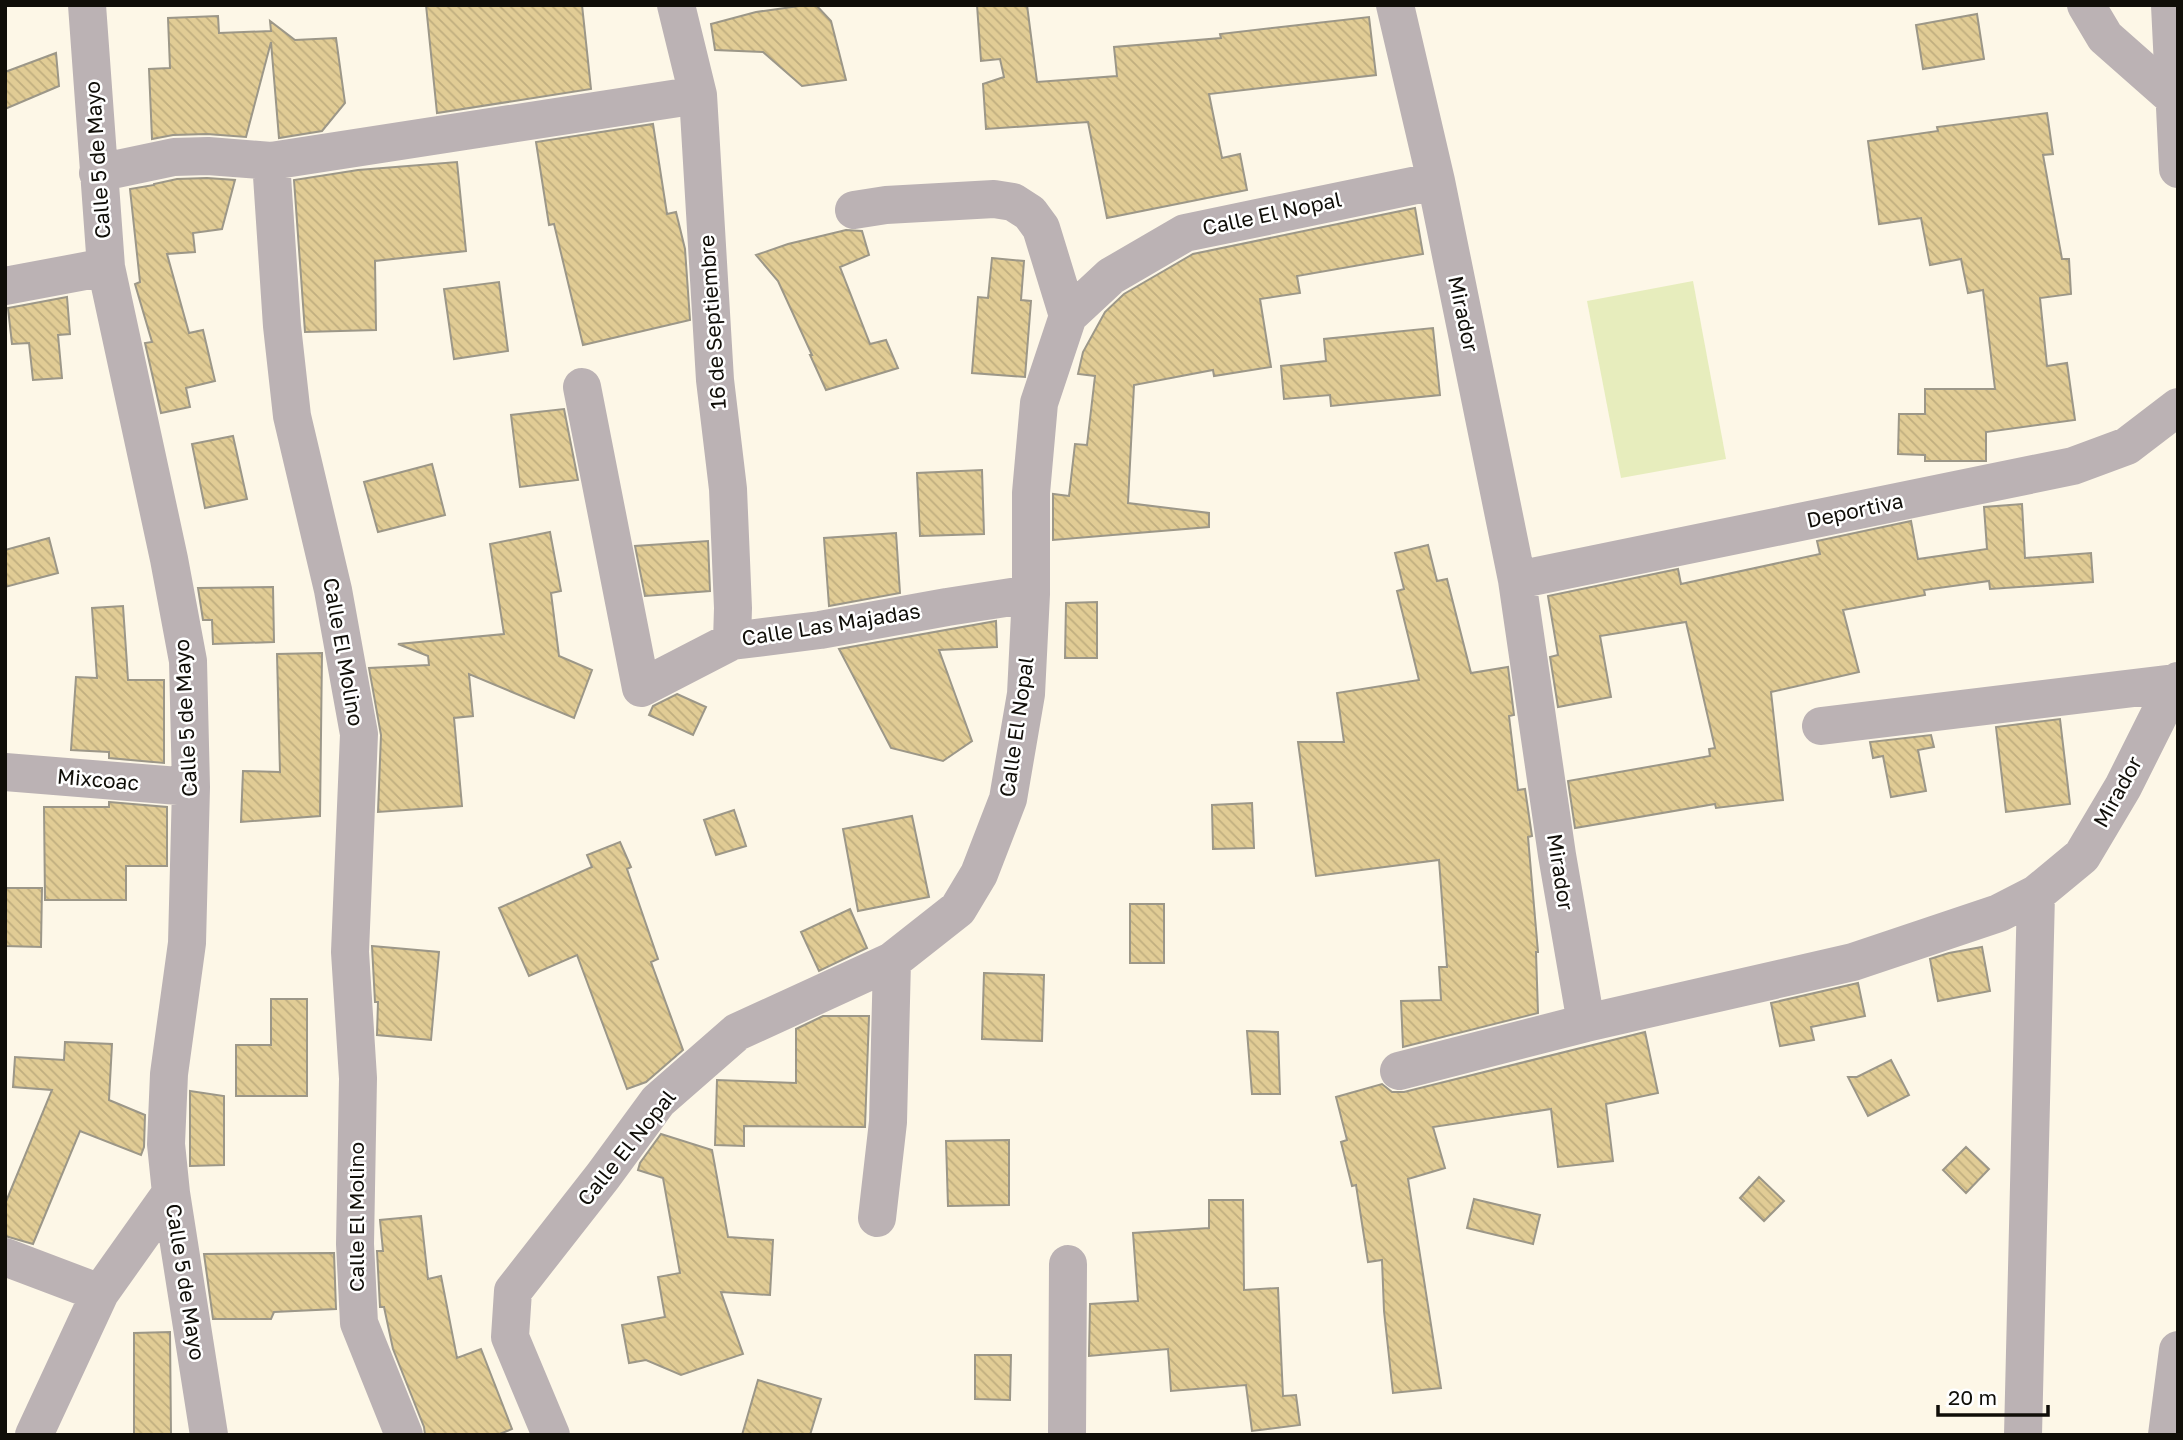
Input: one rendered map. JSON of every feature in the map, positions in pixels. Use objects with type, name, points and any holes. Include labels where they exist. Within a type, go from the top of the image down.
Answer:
[{"type":"street","name":"Calle 5 de Mayo","points":[[87,5],[106,267],[169,559],[188,661],[191,787],[187,943],[169,1074],[166,1144],[171,1193],[209,1435]]},
{"type":"street","name":"Mirador","points":[[1395,5],[1436,181],[1517,580],[1557,855],[1586,1023],[1853,962],[1998,913],[2036,894],[2082,856],[2123,787],[2176,682]]},
{"type":"street","points":[[2086,5],[2105,37],[2173,97]]},
{"type":"street","points":[[2170,5],[2178,169]]},
{"type":"street","name":"16 de Septiembre","points":[[689,8],[698,95],[715,380],[728,489],[732,641]]},
{"type":"street","points":[[98,173],[174,157],[208,156],[271,162],[698,95]]},
{"type":"street","name":"Calle El Molino","points":[[271,162],[282,326],[292,416],[333,590],[359,734],[349,952],[358,1077],[355,1244],[359,1323],[404,1435]]},
{"type":"street","name":"Calle El Nopal","points":[[551,1435],[510,1337],[513,1291],[658,1101],[737,1032],[892,961],[958,909],[979,874],[1008,799],[1026,694],[1031,594],[1031,493],[1040,403],[1068,316],[1111,276],[1185,233],[1436,181]]},
{"type":"street","points":[[854,210],[994,199],[1013,202],[1030,213],[1041,228],[1068,316]]},
{"type":"street","points":[[5,286],[106,267]]},
{"type":"street","name":"Calle Las Majadas","points":[[582,387],[641,688],[732,641],[820,630],[1031,594]]},
{"type":"street","name":"Deportiva","points":[[1517,580],[2073,466],[2127,446],[2178,407]]},
{"type":"street","points":[[1821,726],[2176,682]]},
{"type":"street","name":"Mixcoac","points":[[5,772],[191,787]]},
{"type":"street","points":[[2024,1435],[2036,894]]},
{"type":"street","points":[[877,1218],[888,1122],[892,961]]},
{"type":"street","points":[[1399,1070],[1586,1023]]},
{"type":"street","points":[[34,1435],[100,1293],[171,1193]]},
{"type":"street","points":[[5,1257],[100,1293]]},
{"type":"street","points":[[1067,1435],[1068,1264]]},
{"type":"street","points":[[2166,1435],[2178,1350]]},
{"type":"green space","points":[[1693,281],[1726,459],[1621,478],[1587,301]]},
{"type":"building","points":[[426,5],[582,5],[591,89],[437,113]]},
{"type":"building","points":[[816,5],[831,21],[846,80],[802,86],[763,52],[715,50],[711,24],[756,12]]},
{"type":"building","points":[[977,5],[1027,5],[1037,82],[1117,76],[1114,47],[1221,38],[1220,34],[1369,17],[1376,75],[1209,94],[1222,158],[1240,154],[1247,190],[1107,218],[1088,122],[986,129],[983,84],[1004,77],[1000,59],[981,61]]},
{"type":"building","points":[[1977,14],[1984,59],[1923,69],[1916,25]]},
{"type":"building","points":[[218,16],[219,33],[271,31],[270,21],[295,40],[336,38],[345,103],[322,131],[279,138],[271,42],[246,137],[207,134],[152,139],[149,69],[170,68],[168,18]]},
{"type":"building","points":[[56,53],[59,86],[5,109],[5,72]]},
{"type":"building","points":[[2047,113],[2053,154],[2043,155],[2062,259],[2069,259],[2071,294],[2040,298],[2047,366],[2067,363],[2075,420],[1986,432],[1986,461],[1925,461],[1925,455],[1898,454],[1899,414],[1925,414],[1925,389],[1995,389],[1983,290],[1968,293],[1961,259],[1930,265],[1921,218],[1879,224],[1868,141],[1938,131],[1937,127]]},
{"type":"building","points":[[653,124],[667,214],[676,212],[685,249],[690,320],[583,345],[554,224],[549,225],[536,142]]},
{"type":"building","points":[[457,162],[466,251],[375,261],[376,330],[305,332],[294,180],[358,170]]},
{"type":"building","points":[[177,179],[235,180],[222,229],[193,233],[195,252],[167,254],[189,333],[203,330],[215,381],[186,388],[190,407],[161,413],[145,343],[152,342],[135,284],[140,282],[130,189]]},
{"type":"building","points":[[1415,208],[1423,254],[1297,276],[1300,293],[1260,299],[1271,367],[1214,376],[1213,370],[1134,385],[1128,503],[1209,513],[1209,527],[1053,540],[1053,494],[1069,496],[1075,444],[1087,445],[1095,376],[1078,374],[1083,352],[1105,312],[1124,294],[1193,254]]},
{"type":"building","points":[[846,230],[862,231],[869,255],[840,267],[870,344],[886,340],[898,368],[826,390],[778,281],[756,255]]},
{"type":"building","points":[[992,258],[1024,261],[1021,300],[1031,301],[1025,377],[972,373],[978,297],[988,298]]},
{"type":"building","points":[[499,282],[508,351],[454,359],[444,289]]},
{"type":"building","points":[[67,297],[70,334],[58,335],[62,378],[33,380],[29,343],[12,344],[8,308]]},
{"type":"building","points":[[1433,328],[1440,395],[1331,406],[1330,395],[1284,399],[1281,366],[1326,361],[1324,339]]},
{"type":"building","points":[[564,409],[578,480],[520,487],[511,415]]},
{"type":"building","points":[[233,436],[247,499],[205,508],[192,444]]},
{"type":"building","points":[[432,464],[445,515],[378,532],[364,482]]},
{"type":"building","points":[[982,470],[984,534],[920,536],[917,473]]},
{"type":"building","points":[[2022,504],[2025,558],[2091,553],[2093,582],[1990,589],[1989,581],[1924,590],[1925,595],[1843,610],[1859,672],[1771,692],[1783,800],[1716,808],[1715,804],[1575,828],[1568,781],[1710,756],[1709,749],[1715,748],[1686,622],[1600,636],[1611,697],[1558,707],[1550,657],[1558,655],[1548,596],[1678,569],[1681,584],[1820,554],[1817,541],[1911,521],[1918,559],[1987,549],[1984,507]]},
{"type":"building","points":[[550,532],[561,591],[551,593],[559,656],[592,670],[574,718],[469,674],[473,716],[454,718],[462,806],[378,812],[381,735],[369,668],[429,665],[428,656],[398,644],[504,634],[490,544]]},
{"type":"building","points":[[896,533],[900,593],[829,606],[824,538]]},
{"type":"building","points":[[49,538],[58,573],[5,587],[5,550]]},
{"type":"building","points":[[708,541],[710,591],[645,596],[635,546]]},
{"type":"building","points":[[1428,545],[1437,581],[1447,579],[1471,673],[1508,667],[1514,715],[1509,716],[1518,790],[1525,789],[1532,836],[1528,837],[1538,952],[1538,1013],[1403,1047],[1401,1001],[1441,1000],[1439,967],[1447,967],[1439,860],[1316,876],[1298,742],[1344,742],[1337,693],[1419,680],[1397,591],[1404,589],[1395,553]]},
{"type":"building","points":[[273,587],[274,642],[213,644],[212,620],[203,620],[198,588]]},
{"type":"building","points":[[1097,602],[1097,658],[1065,658],[1066,603]]},
{"type":"building","points":[[123,606],[128,680],[164,680],[164,763],[109,758],[109,752],[71,750],[76,677],[97,678],[92,608]]},
{"type":"building","points":[[996,621],[997,647],[939,650],[972,741],[943,761],[891,748],[839,649]]},
{"type":"building","points":[[322,653],[320,816],[241,822],[243,771],[280,772],[277,654]]},
{"type":"building","points":[[677,694],[706,707],[693,735],[649,715],[653,706]]},
{"type":"building","points":[[2060,719],[2070,804],[2006,812],[1996,727]]},
{"type":"building","points":[[1931,735],[1934,747],[1918,750],[1926,791],[1891,797],[1883,756],[1873,758],[1870,742]]},
{"type":"building","points":[[109,802],[167,807],[167,866],[126,866],[126,900],[45,900],[44,807],[109,807]]},
{"type":"building","points":[[1252,803],[1254,848],[1213,849],[1212,805]]},
{"type":"building","points":[[734,810],[746,846],[716,855],[704,820]]},
{"type":"building","points":[[912,816],[929,897],[858,911],[843,829]]},
{"type":"building","points":[[620,842],[631,867],[627,869],[658,959],[651,962],[683,1050],[646,1082],[627,1089],[577,955],[529,976],[499,908],[592,867],[587,855]]},
{"type":"building","points":[[5,888],[42,888],[41,947],[5,946]]},
{"type":"building","points":[[1130,904],[1164,904],[1164,963],[1130,963]]},
{"type":"building","points":[[850,909],[867,948],[819,971],[801,932]]},
{"type":"building","points":[[372,946],[439,952],[431,1040],[377,1035],[378,1002],[375,1002]]},
{"type":"building","points":[[1982,947],[1990,991],[1938,1001],[1930,959]]},
{"type":"building","points":[[984,973],[1044,975],[1042,1041],[982,1039]]},
{"type":"building","points":[[1858,983],[1865,1016],[1811,1027],[1814,1040],[1780,1046],[1771,1003]]},
{"type":"building","points":[[271,999],[307,999],[307,1096],[236,1096],[236,1045],[271,1045]]},
{"type":"building","points":[[823,1016],[869,1016],[865,1127],[744,1126],[744,1146],[715,1145],[717,1080],[796,1083],[796,1029]]},
{"type":"building","points":[[1247,1031],[1278,1032],[1280,1094],[1252,1094]]},
{"type":"building","points":[[1645,1032],[1658,1093],[1606,1104],[1613,1161],[1558,1167],[1551,1109],[1433,1127],[1445,1168],[1408,1179],[1441,1388],[1393,1393],[1384,1311],[1382,1260],[1368,1262],[1356,1185],[1352,1186],[1341,1142],[1347,1140],[1336,1097],[1382,1084],[1392,1092],[1404,1092]]},
{"type":"building","points":[[65,1042],[112,1044],[109,1100],[145,1115],[144,1147],[141,1155],[80,1131],[33,1244],[5,1236],[5,1204],[52,1090],[13,1087],[15,1057],[64,1060]]},
{"type":"building","points":[[1891,1060],[1909,1095],[1868,1116],[1848,1077],[1857,1077]]},
{"type":"building","points":[[190,1091],[224,1096],[224,1165],[190,1166]]},
{"type":"building","points":[[661,1134],[712,1150],[728,1237],[773,1240],[770,1295],[721,1292],[743,1354],[681,1375],[646,1360],[629,1363],[622,1325],[665,1317],[658,1277],[680,1273],[663,1178],[638,1170]]},
{"type":"building","points":[[1009,1140],[1009,1205],[948,1206],[946,1141]]},
{"type":"building","points":[[1966,1147],[1989,1169],[1966,1193],[1943,1170]]},
{"type":"building","points":[[1759,1177],[1784,1201],[1764,1221],[1740,1198]]},
{"type":"building","points":[[1474,1199],[1540,1215],[1533,1244],[1467,1228]]},
{"type":"building","points":[[1209,1200],[1243,1200],[1244,1290],[1278,1288],[1283,1396],[1296,1395],[1300,1425],[1252,1431],[1246,1385],[1171,1391],[1168,1349],[1089,1356],[1090,1304],[1138,1301],[1133,1233],[1209,1228]]},
{"type":"building","points":[[421,1216],[428,1279],[441,1276],[457,1358],[481,1349],[512,1429],[497,1435],[425,1435],[393,1349],[384,1307],[380,1307],[377,1251],[383,1251],[380,1220]]},
{"type":"building","points":[[334,1253],[336,1309],[274,1312],[271,1319],[213,1319],[204,1254]]},
{"type":"building","points":[[170,1332],[171,1435],[134,1435],[134,1333]]},
{"type":"building","points":[[975,1355],[1011,1355],[1010,1400],[975,1399]]},
{"type":"building","points":[[758,1380],[821,1399],[810,1435],[742,1435]]}]
